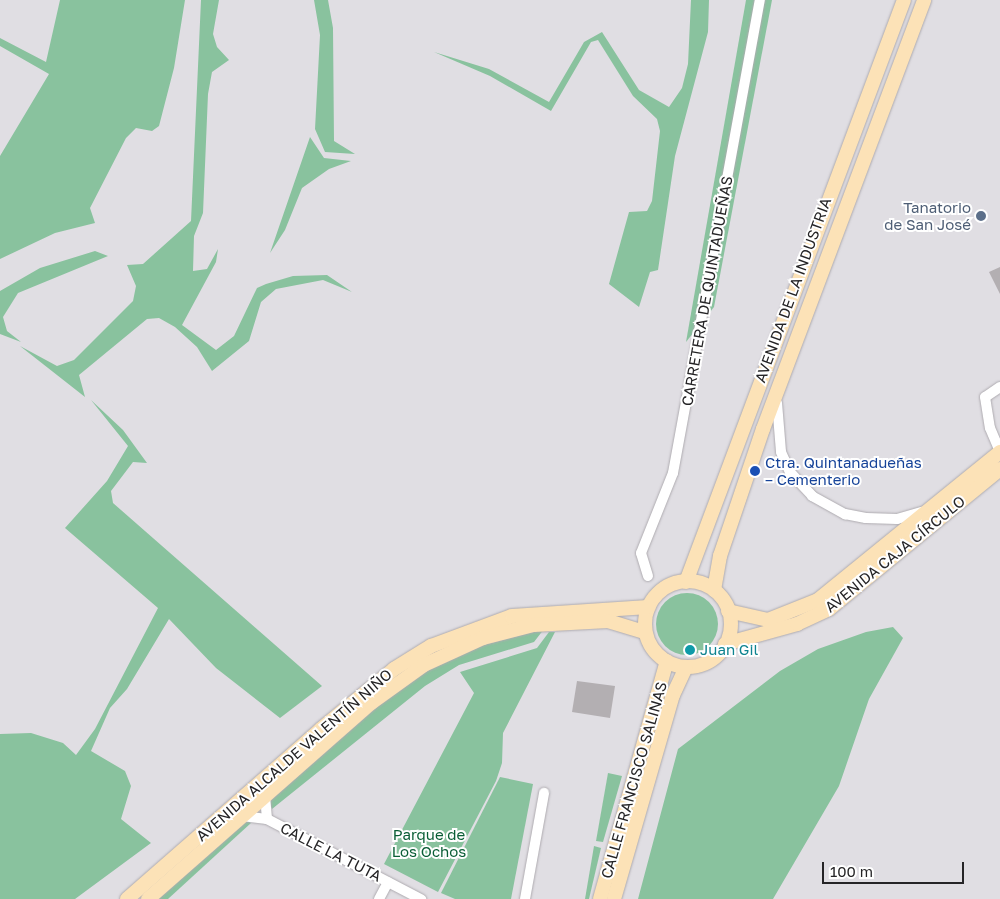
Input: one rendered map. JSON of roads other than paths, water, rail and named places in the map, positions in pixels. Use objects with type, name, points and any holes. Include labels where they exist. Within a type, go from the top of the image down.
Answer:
[{"type":"main road","name":"AVENIDA DE LA INDUSTRIA","points":[[686,582],[904,0]]},
{"type":"main road","name":"AVENIDA DE LA INDUSTRIA","points":[[714,590],[720,556],[807,306],[924,0]]},
{"type":"main road","name":"AVENIDA CAJA CÍRCULO","points":[[728,611],[768,620],[807,606],[930,510],[1000,451]]},
{"type":"main road","name":"AVENIDA CAJA CÍRCULO","points":[[725,644],[788,628],[829,609],[1000,468]]},
{"type":"main road","points":[[686,582],[714,590],[728,611],[725,644],[713,659],[686,667],[667,661],[653,649],[646,632],[649,607],[664,589],[686,582]]},
{"type":"main road","name":"AVENIDA ALCALDE VALENTÍN NIÑO","points":[[127,899],[335,717],[394,669],[431,646],[512,616],[649,607]]},
{"type":"main road","name":"AVENIDA ALCALDE VALENTÍN NIÑO","points":[[148,899],[396,683],[463,645],[504,631],[565,621],[614,621],[646,632]]},
{"type":"main road","name":"CALLE FRANCISCO SALINAS","points":[[600,899],[667,661]]},
{"type":"main road","name":"CALLE FRANCISCO SALINAS","points":[[614,899],[673,696],[686,667]]},
{"type":"street","name":"CARRETERA DE QUINTADUEÑAS","points":[[648,576],[641,553],[674,473],[760,0]]},
{"type":"street","name":"AVENIDA DE LA INDUSTRIA","points":[[807,306],[776,409],[776,434],[790,472],[812,496],[853,516],[897,519],[930,510]]},
{"type":"street","points":[[1000,387],[986,398],[990,428],[1000,451]]},
{"type":"street","points":[[525,899],[544,793]]},
{"type":"street","name":"CALLE LA TUTA","points":[[265,796],[268,819]]},
{"type":"street","name":"CALLE LA TUTA","points":[[242,816],[268,819],[421,899]]},
{"type":"street","points":[[379,899],[388,882]]},
{"type":"place","name":"Tanatorio de San José","points":[[981,216]]},
{"type":"place","name":"Ctra. Quintanadueñas – Cementerio","points":[[755,471]]},
{"type":"place","name":"Juan Gil","points":[[690,650]]},
{"type":"park label","name":"Parque de Los Ochos","points":[[429,842]]}]
